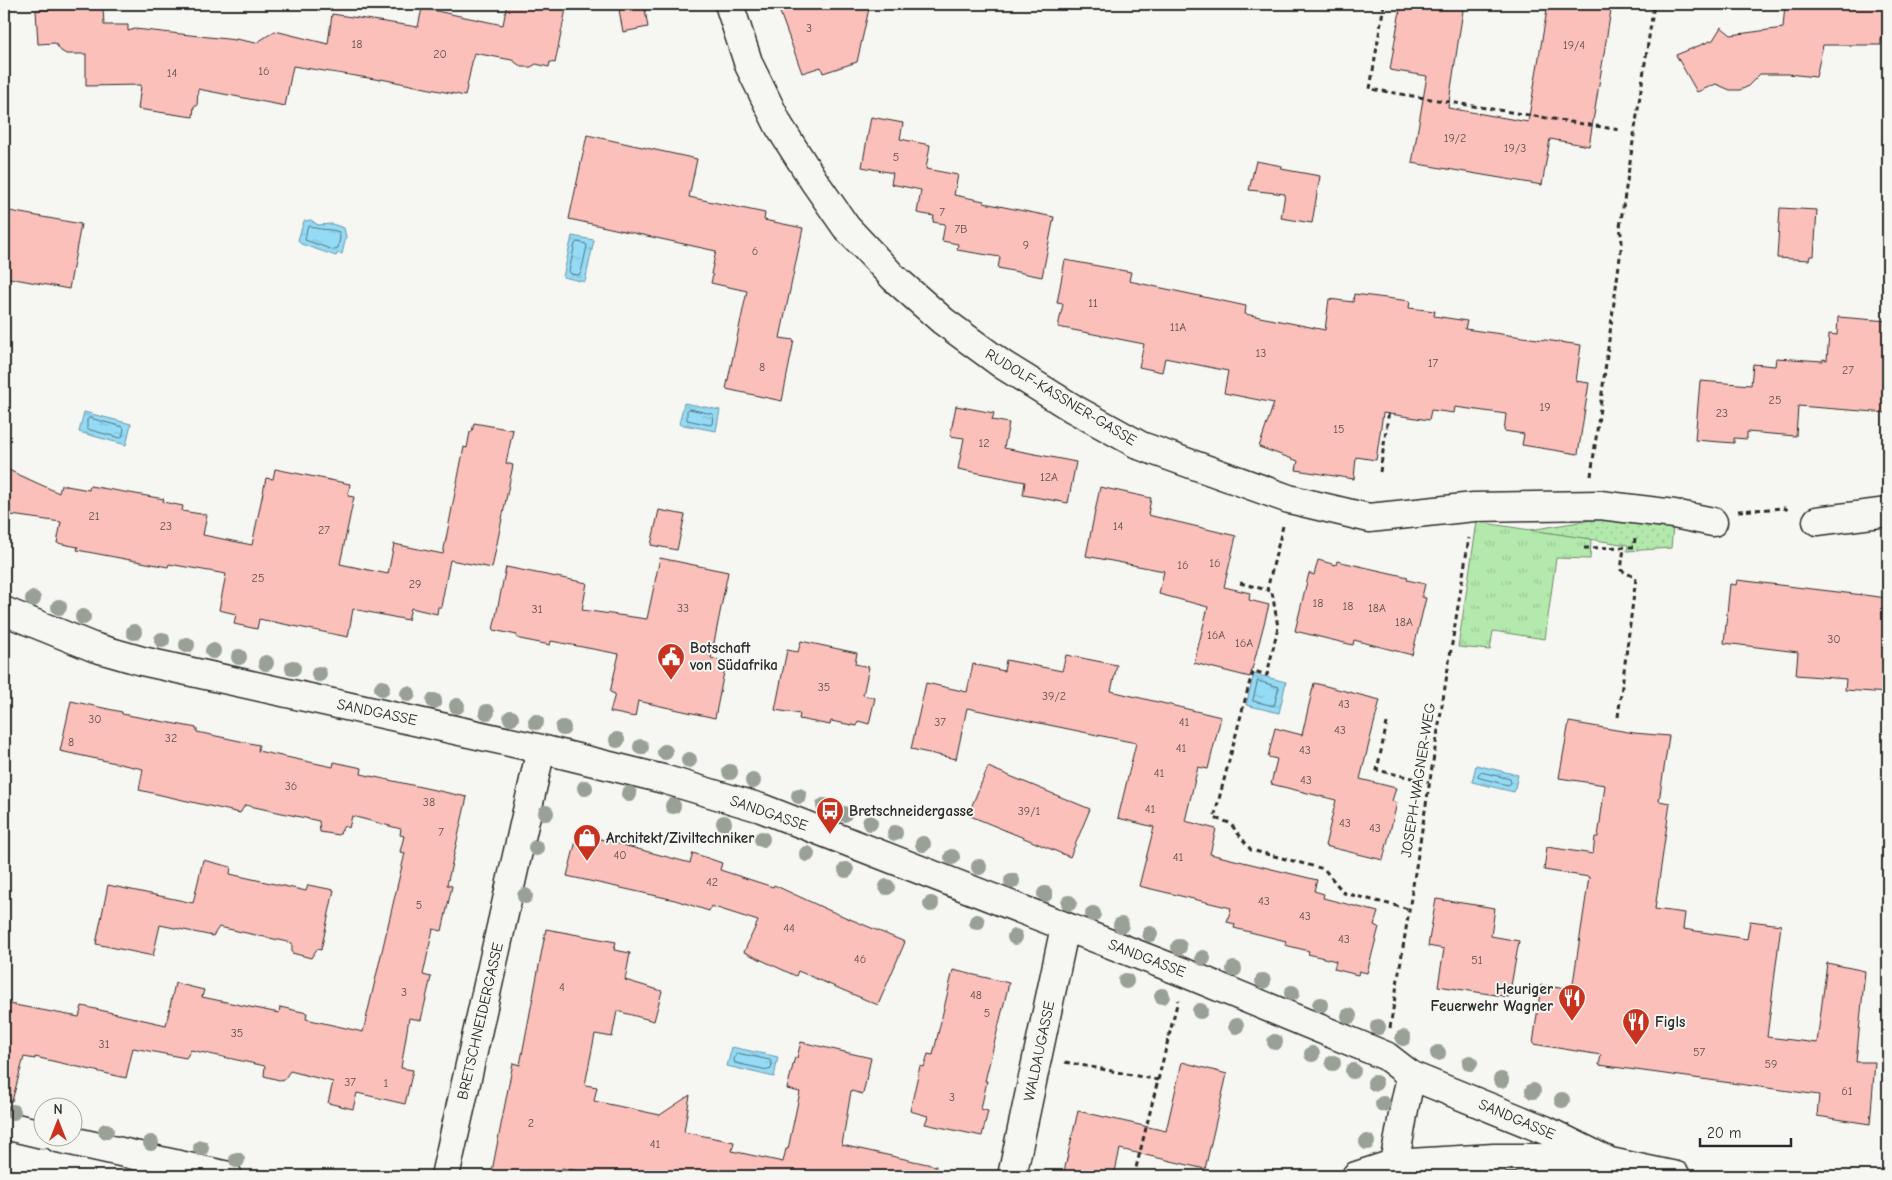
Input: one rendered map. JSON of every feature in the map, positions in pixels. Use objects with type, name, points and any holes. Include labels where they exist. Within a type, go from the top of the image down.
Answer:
[{"type":"street","name":"RUDOLF-KASSNER-GASSE","points":[[729,4],[749,65],[780,126],[846,228],[893,277],[943,321],[1002,365],[1074,409],[1141,446],[1289,499],[1369,518],[1474,507],[1600,505],[1674,514],[1713,522]]},
{"type":"street","points":[[1817,522],[1888,512]]},
{"type":"street","name":"SANDGASSE","points":[[4,611],[92,648],[142,661],[541,749],[663,778],[761,808],[1185,973],[1386,1056],[1412,1076],[1544,1130],[1610,1162]]},
{"type":"street","name":"BRETSCHNEIDERGASSE","points":[[445,1176],[541,749]]},
{"type":"street","name":"WALDAUGASSE","points":[[1012,1176],[1065,927]]},
{"type":"street","points":[[1393,1164],[1401,1136],[1404,1103],[1412,1076]]},
{"type":"street","points":[[4,1125],[32,1132]]},
{"type":"street","points":[[82,1143],[228,1176]]},
{"type":"street","points":[[1356,1176],[1393,1164],[1494,1158],[1537,1158],[1610,1162],[1676,1176]]},
{"type":"path","points":[[1384,4],[1370,89],[1620,130]]},
{"type":"path","points":[[1587,506],[1622,242],[1620,228],[1654,4]]},
{"type":"path","points":[[1380,472],[1389,410]]},
{"type":"path","points":[[1267,590],[1289,499]]},
{"type":"path","name":"JOSEPH-WAGNER-WEG","points":[[1386,1056],[1474,507]]},
{"type":"path","points":[[1713,522],[1740,510],[1784,508],[1817,522]]},
{"type":"path","points":[[1618,717],[1636,578],[1621,570],[1624,548]]},
{"type":"path","points":[[1240,583],[1272,592],[1278,627],[1267,675],[1254,671],[1250,681],[1214,818],[1230,823],[1251,850],[1324,869],[1344,893],[1409,909]]},
{"type":"path","points":[[1387,723],[1377,770],[1429,782]]},
{"type":"path","points":[[1134,1176],[1185,973]]},
{"type":"path","points":[[1037,1056],[1158,1080]]},
{"type":"green space","points":[[1604,518],[1673,526],[1671,548],[1627,551],[1628,545],[1530,530]]},
{"type":"green space","points":[[1477,522],[1591,539],[1590,559],[1556,558],[1545,639],[1493,631],[1490,650],[1458,647]]},
{"type":"water","points":[[311,220],[318,225],[332,224],[344,228],[346,237],[342,254],[338,253],[336,256],[301,244],[298,240],[304,221]]},
{"type":"water","points":[[572,236],[594,240],[585,282],[563,277]]},
{"type":"water","points":[[684,403],[720,410],[716,431],[679,424]]},
{"type":"water","points":[[84,412],[131,424],[126,445],[79,432]]},
{"type":"water","points":[[1254,674],[1286,682],[1279,713],[1246,705]]},
{"type":"water","points":[[1476,765],[1518,775],[1514,792],[1472,782]]},
{"type":"water","points":[[732,1047],[778,1057],[774,1077],[727,1066]]},
{"type":"building","points":[[507,4],[567,4],[555,63],[550,62],[549,67],[536,64],[531,67],[522,67],[512,60],[474,53],[465,96],[381,79],[293,66],[285,106],[198,89],[197,106],[194,106],[193,117],[138,109],[141,85],[86,86],[86,54],[66,54],[55,43],[38,44],[36,10],[103,8],[104,25],[128,25],[128,31],[135,29],[236,39],[256,43],[275,31],[328,44],[332,14],[418,27],[422,8],[503,25]]},
{"type":"building","points":[[618,4],[644,4],[648,27],[623,32]]},
{"type":"building","points":[[777,4],[870,4],[857,62],[823,73],[821,67],[802,73]]},
{"type":"building","points":[[1401,4],[1464,4],[1448,108],[1528,122],[1548,4],[1612,4],[1589,146],[1550,139],[1542,185],[1412,163],[1427,76],[1390,70]]},
{"type":"building","points":[[1785,4],[1884,4],[1884,39],[1881,39],[1881,45],[1823,45],[1816,77],[1760,74],[1747,87],[1740,90],[1730,90],[1716,84],[1697,92],[1676,55],[1713,40],[1721,27],[1731,35],[1783,28]]},
{"type":"building","points":[[871,117],[903,123],[900,139],[930,145],[926,169],[958,175],[954,195],[1054,217],[1042,277],[998,268],[1000,257],[957,250],[958,244],[942,241],[945,224],[933,222],[934,216],[917,213],[921,190],[891,184],[893,173],[862,167]]},
{"type":"building","points":[[587,135],[697,159],[689,197],[765,213],[764,220],[803,228],[780,338],[794,340],[782,401],[726,389],[747,291],[711,283],[716,251],[569,219]]},
{"type":"building","points":[[1256,161],[1282,166],[1281,169],[1320,176],[1312,223],[1281,218],[1285,194],[1249,190]]},
{"type":"building","points":[[1780,208],[1817,210],[1814,256],[1810,256],[1809,260],[1777,258]]},
{"type":"building","points":[[4,210],[81,224],[69,289],[4,277]]},
{"type":"building","points":[[1065,260],[1131,272],[1129,281],[1246,306],[1245,314],[1325,330],[1329,299],[1353,302],[1354,294],[1410,301],[1409,308],[1435,311],[1434,316],[1467,321],[1465,329],[1581,345],[1576,381],[1589,383],[1578,454],[1522,445],[1524,434],[1504,431],[1506,414],[1455,407],[1454,413],[1431,410],[1429,420],[1383,413],[1376,460],[1356,457],[1354,479],[1296,470],[1298,461],[1259,447],[1274,403],[1224,393],[1228,371],[1165,358],[1162,372],[1139,367],[1144,344],[1058,327],[1063,304],[1057,303]]},
{"type":"building","points":[[1838,317],[1888,321],[1888,413],[1798,406],[1796,436],[1747,432],[1747,439],[1734,438],[1734,443],[1695,440],[1700,381],[1751,385],[1753,364],[1775,366],[1776,358],[1827,360],[1829,334],[1837,335]]},
{"type":"building","points":[[956,406],[994,413],[992,420],[1009,423],[1004,448],[1076,462],[1068,503],[1023,495],[1025,482],[958,469],[964,438],[950,436]]},
{"type":"building","points":[[474,423],[513,430],[506,463],[513,465],[492,568],[450,560],[441,607],[438,607],[437,614],[411,608],[408,620],[353,609],[348,637],[259,619],[257,629],[234,624],[236,614],[219,610],[226,574],[169,564],[168,567],[77,550],[78,547],[57,543],[61,522],[4,514],[4,468],[59,493],[61,485],[89,490],[90,486],[164,499],[163,502],[183,506],[182,511],[207,515],[203,535],[252,545],[266,478],[273,479],[275,469],[350,484],[348,496],[354,497],[340,564],[388,574],[394,544],[443,554],[464,447],[467,448]]},
{"type":"building","points":[[1100,487],[1151,498],[1148,515],[1236,536],[1224,587],[1250,593],[1249,600],[1269,605],[1250,677],[1194,663],[1208,607],[1159,594],[1164,571],[1086,556]]},
{"type":"building","points":[[659,510],[685,515],[677,550],[651,545]]},
{"type":"building","points":[[660,558],[728,572],[711,658],[726,662],[715,718],[638,701],[635,717],[610,712],[615,694],[610,692],[619,654],[551,641],[550,645],[520,639],[516,637],[517,635],[493,630],[506,567],[587,583],[582,610],[647,619]]},
{"type":"building","points":[[1318,560],[1336,565],[1337,561],[1408,577],[1407,580],[1425,584],[1422,597],[1426,598],[1412,655],[1354,640],[1353,645],[1295,631],[1309,573],[1314,575]]},
{"type":"building","points":[[1737,580],[1888,598],[1888,693],[1845,690],[1846,679],[1796,675],[1798,652],[1724,643],[1730,584],[1736,585]]},
{"type":"building","points":[[801,641],[857,653],[855,664],[869,667],[863,695],[875,698],[869,724],[858,721],[857,726],[831,721],[830,725],[799,719],[800,714],[775,710],[787,650],[798,652]]},
{"type":"building","points":[[1066,655],[1117,665],[1111,691],[1221,717],[1208,769],[1198,767],[1185,821],[1216,829],[1210,854],[1317,880],[1314,891],[1324,894],[1323,898],[1378,912],[1374,925],[1379,927],[1367,973],[1359,971],[1358,975],[1334,969],[1336,961],[1308,954],[1309,951],[1285,945],[1286,941],[1234,928],[1235,924],[1227,922],[1231,908],[1139,886],[1154,827],[1118,818],[1136,743],[967,708],[956,759],[911,749],[926,683],[967,692],[973,664],[1004,671],[1006,660],[1062,671]]},
{"type":"building","points":[[1314,683],[1380,700],[1360,779],[1396,788],[1392,801],[1397,803],[1383,860],[1325,846],[1336,800],[1271,784],[1277,759],[1268,757],[1275,728],[1302,735]]},
{"type":"building","points":[[71,701],[122,712],[122,714],[197,728],[197,732],[259,745],[258,751],[333,767],[334,762],[362,768],[361,774],[467,797],[447,885],[452,886],[442,931],[433,929],[423,975],[431,977],[421,1020],[409,1018],[401,1068],[413,1070],[405,1104],[357,1093],[353,1109],[328,1103],[333,1082],[290,1071],[283,1081],[264,1076],[265,1066],[191,1050],[186,1058],[133,1048],[126,1078],[35,1057],[35,1059],[24,1057],[12,1101],[4,1100],[4,1003],[79,1017],[82,1006],[166,1025],[175,983],[204,990],[202,997],[279,1013],[280,1007],[307,1013],[306,1019],[363,1032],[405,853],[400,852],[404,836],[400,835],[401,829],[352,816],[349,828],[344,826],[339,835],[320,832],[319,821],[245,805],[240,813],[139,790],[143,769],[60,751]]},
{"type":"building","points":[[1569,722],[1634,733],[1669,736],[1659,801],[1670,803],[1655,909],[1685,913],[1683,929],[1747,939],[1750,921],[1781,925],[1767,1037],[1817,1043],[1827,963],[1865,971],[1856,1062],[1875,1062],[1870,1124],[1817,1116],[1819,1095],[1599,1065],[1601,1055],[1533,1044],[1541,985],[1572,990],[1589,877],[1544,870],[1547,847],[1593,854],[1595,837],[1598,837],[1605,785],[1559,778]]},
{"type":"building","points":[[988,767],[1090,809],[1070,857],[968,815]]},
{"type":"building","points":[[578,833],[690,863],[693,853],[722,863],[720,870],[773,887],[774,885],[905,942],[878,1005],[798,971],[796,976],[744,952],[758,921],[711,906],[709,911],[675,900],[567,876]]},
{"type":"building","points":[[203,860],[231,867],[230,874],[306,891],[308,885],[334,890],[321,950],[317,949],[311,958],[292,953],[292,943],[219,927],[213,936],[160,925],[153,956],[96,944],[108,885],[193,903]]},
{"type":"building","points":[[1436,899],[1495,908],[1491,936],[1519,941],[1509,997],[1438,986],[1444,949],[1428,946]]},
{"type":"building","points":[[546,929],[616,942],[614,950],[630,953],[625,980],[662,991],[654,1021],[617,1011],[612,1037],[595,1034],[585,1085],[597,1087],[594,1101],[660,1115],[690,1095],[684,1132],[734,1142],[732,1151],[783,1162],[786,1149],[788,1149],[800,1092],[787,1089],[801,1042],[871,1058],[863,1094],[851,1091],[842,1145],[936,1166],[935,1176],[607,1176],[562,1168],[561,1176],[522,1176],[492,1171],[513,1063],[520,1065]]},
{"type":"building","points":[[953,970],[1009,983],[985,1081],[987,1081],[981,1109],[988,1111],[982,1136],[925,1124],[928,1116],[910,1111],[920,1066],[924,1067],[928,1054],[933,1055]]},
{"type":"building","points":[[1182,1062],[1227,1074],[1205,1169],[1120,1149],[1114,1176],[1063,1176],[1078,1111],[1166,1131]]},
{"type":"place","name":"Botschaft von Südafrika","points":[[671,681]]},
{"type":"place","name":"Bretschneidergasse","points":[[830,835]]},
{"type":"place","name":"Architekt/Ziviltechniker","points":[[587,862]]},
{"type":"place","name":"Heuriger Feuerwehr Wagner","points":[[1572,1022]]},
{"type":"place","name":"Figls","points":[[1636,1046]]}]
